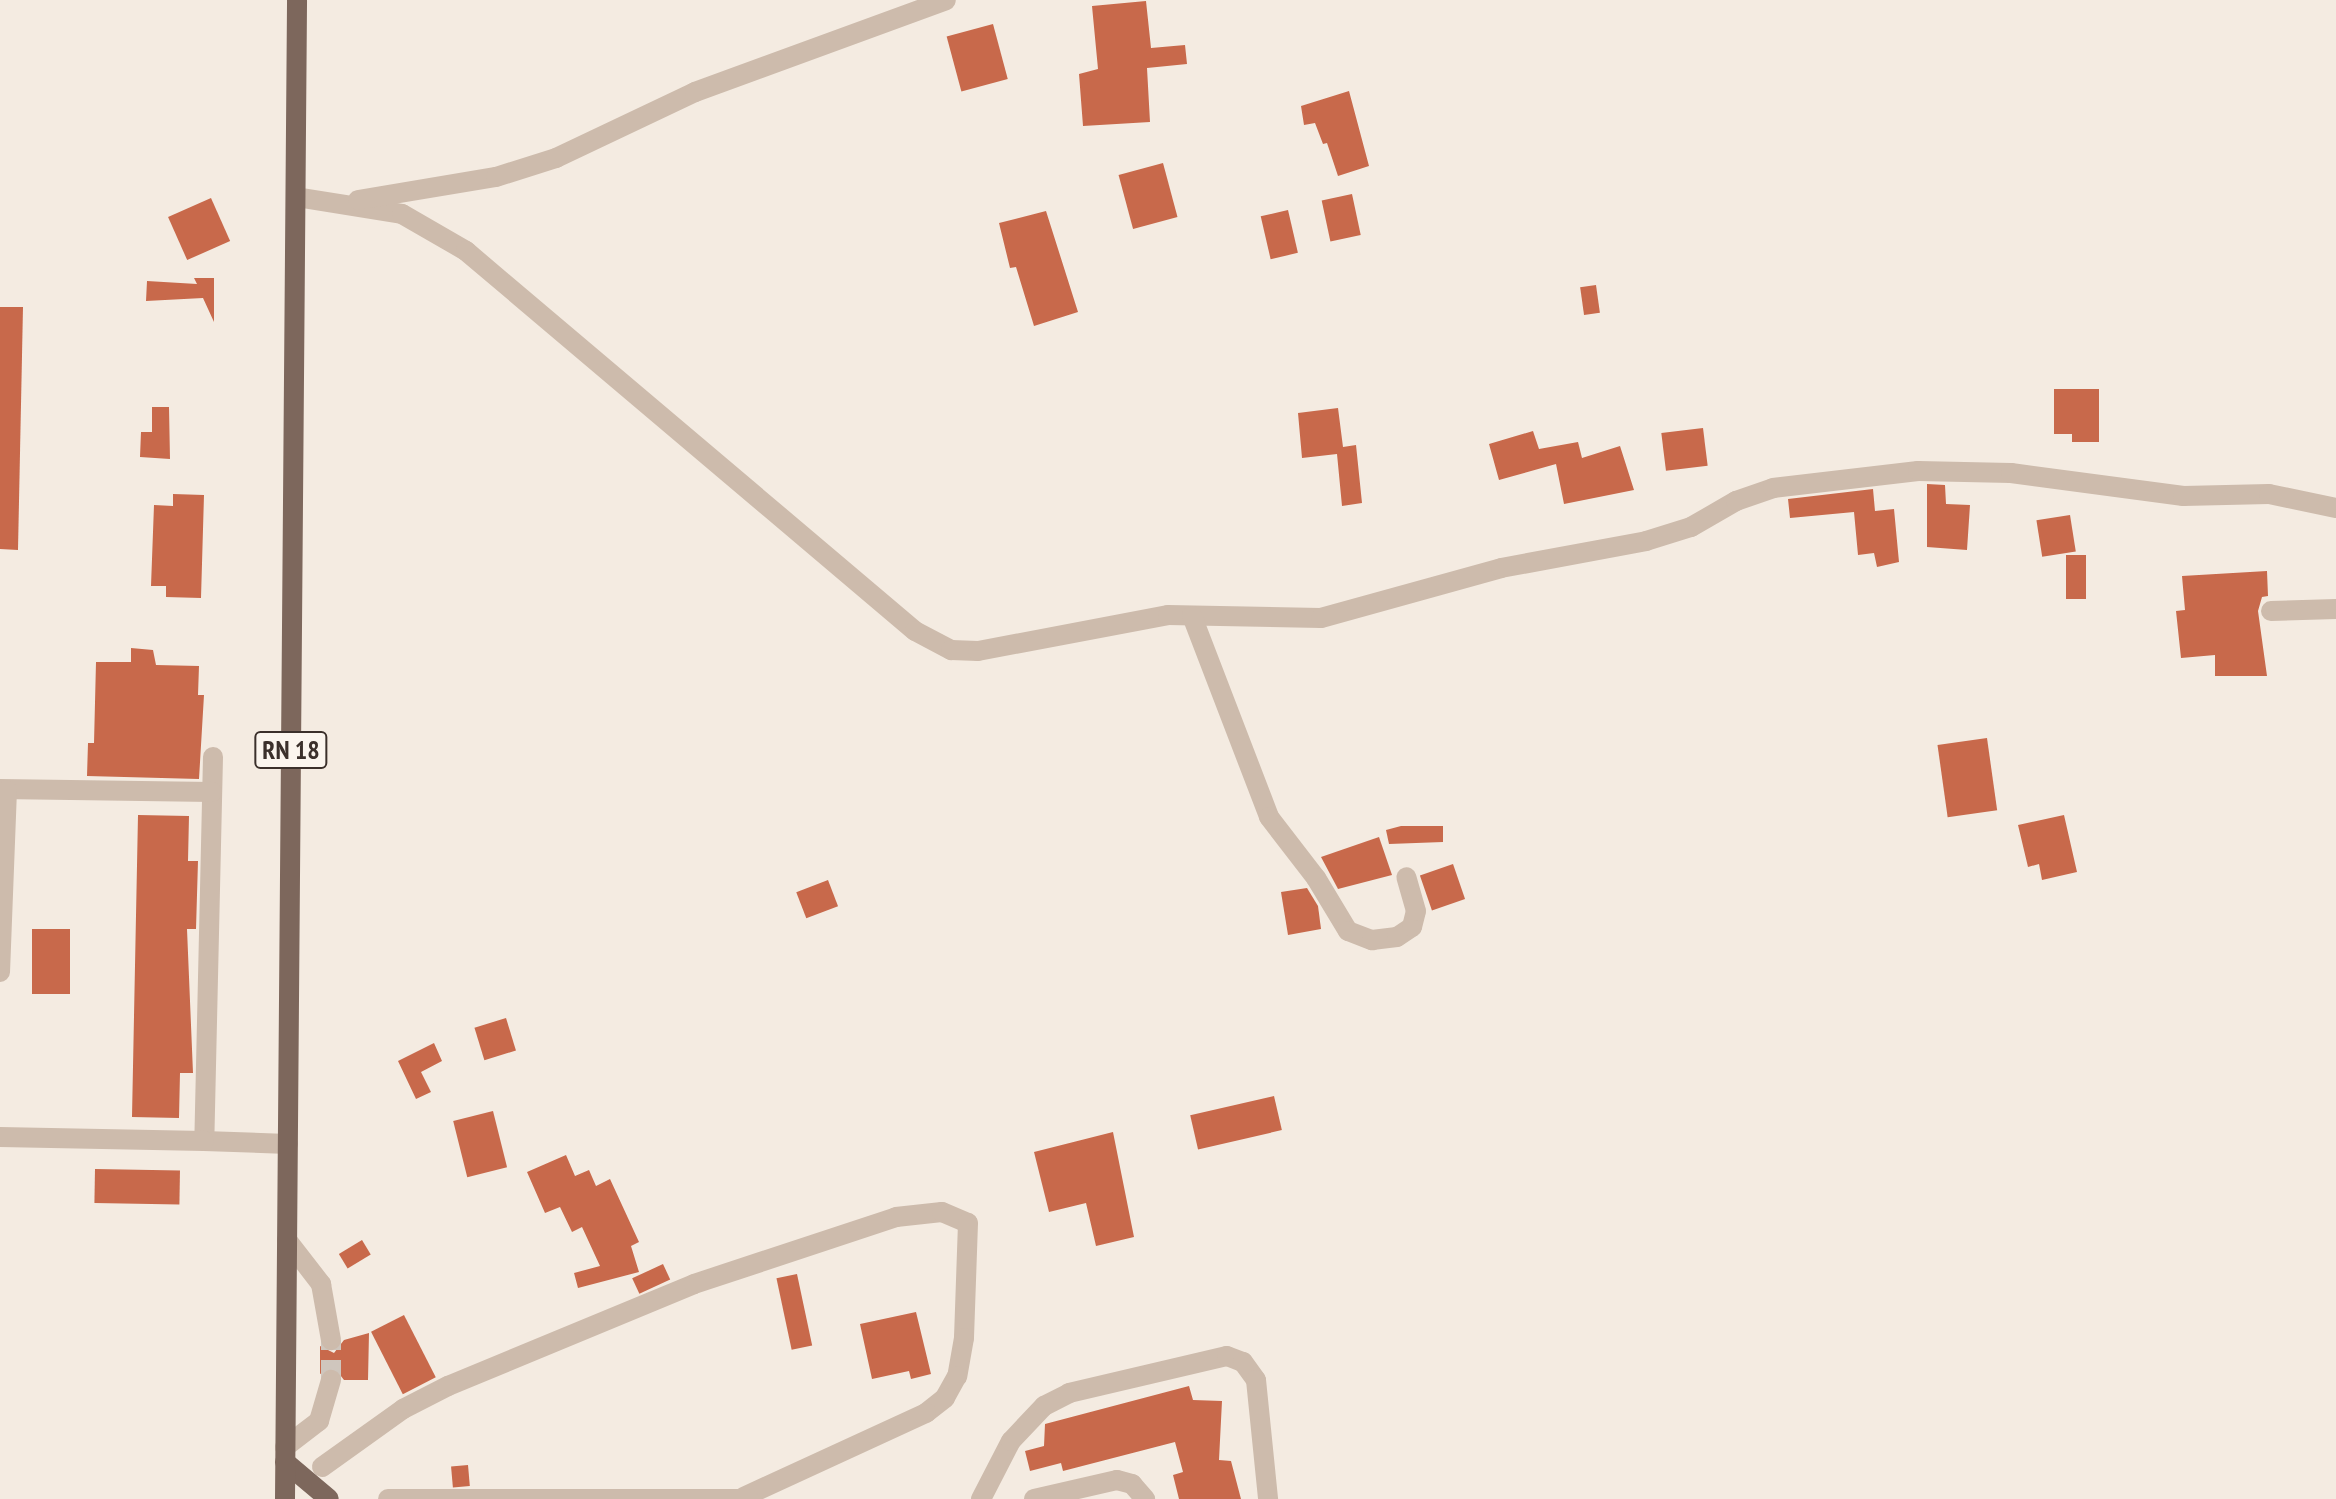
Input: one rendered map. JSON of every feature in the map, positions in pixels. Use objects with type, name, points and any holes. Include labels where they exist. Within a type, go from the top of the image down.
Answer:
[{"type":"main road","name":"RN 18","points":[[285,1499],[297,0]]},
{"type":"main road","points":[[285,1454],[329,1499]]},
{"type":"street","points":[[339,203],[496,177],[556,158],[695,92],[946,0]]},
{"type":"street","points":[[296,197],[402,214],[466,251],[938,646],[978,651],[1123,620],[1192,616],[1321,618],[1501,568],[1646,541],[1691,527],[1736,501],[1773,488],[1918,471],[2011,473],[2183,496],[2269,494],[2336,508]]},
{"type":"street","points":[[2271,611],[2336,609]]},
{"type":"street","points":[[1192,616],[1269,817],[1316,878],[1348,931],[1372,940],[1397,937],[1412,927],[1416,911],[1406,877]]},
{"type":"street","points":[[204,1141],[213,757]]},
{"type":"street","points":[[0,972],[4,790],[212,792]]},
{"type":"street","points":[[0,1137],[288,1144]]},
{"type":"street","points":[[322,1467],[403,1409],[448,1386],[694,1284],[896,1217],[942,1212],[968,1223],[964,1338],[957,1376],[945,1398],[926,1413],[746,1498],[388,1499]]},
{"type":"street","points":[[287,1240],[321,1284],[331,1340]]},
{"type":"street","points":[[981,1499],[1011,1441],[1044,1406],[1069,1393],[1227,1356],[1243,1362],[1256,1380],[1268,1499]]},
{"type":"street","points":[[285,1454],[319,1421],[331,1380]]},
{"type":"street","points":[[1034,1499],[1117,1480],[1132,1484],[1145,1499]]},
{"type":"building","points":[[1146,1],[1151,48],[1185,45],[1187,64],[1147,68],[1150,122],[1083,126],[1079,74],[1098,69],[1092,6]]},
{"type":"building","points":[[993,24],[1008,79],[961,91],[947,36]]},
{"type":"building","points":[[1349,91],[1369,166],[1338,176],[1327,143],[1323,144],[1315,123],[1304,125],[1301,106]]},
{"type":"building","points":[[1163,163],[1177,217],[1133,229],[1119,175]]},
{"type":"building","points":[[1352,194],[1361,235],[1330,242],[1322,200]]},
{"type":"building","points":[[211,198],[230,241],[187,260],[168,217]]},
{"type":"building","points":[[1288,210],[1298,253],[1271,259],[1261,216]]},
{"type":"building","points":[[1046,211],[1078,312],[1034,326],[1016,267],[1010,268],[999,223]]},
{"type":"building","points":[[194,278],[214,278],[214,322],[203,298],[146,301],[147,281],[197,284]]},
{"type":"building","points":[[1596,285],[1600,313],[1584,315],[1580,287]]},
{"type":"building","points":[[0,307],[23,307],[18,550],[0,549]]},
{"type":"building","points":[[2054,389],[2099,389],[2099,442],[2072,442],[2072,434],[2054,434]]},
{"type":"building","points":[[152,407],[169,407],[170,459],[140,457],[141,432],[152,432]]},
{"type":"building","points":[[1338,408],[1343,447],[1356,445],[1362,503],[1342,506],[1337,454],[1302,458],[1298,413]]},
{"type":"building","points":[[1703,428],[1708,466],[1666,471],[1661,433]]},
{"type":"building","points":[[1533,431],[1539,449],[1578,442],[1582,458],[1620,446],[1634,490],[1564,504],[1556,464],[1499,480],[1489,444]]},
{"type":"building","points":[[1927,484],[1945,485],[1946,504],[1970,505],[1967,550],[1927,547]]},
{"type":"building","points":[[1873,489],[1875,511],[1894,509],[1899,562],[1877,567],[1874,553],[1858,555],[1854,512],[1790,518],[1788,499]]},
{"type":"building","points":[[173,494],[204,495],[201,598],[166,597],[166,586],[151,586],[154,505],[173,506]]},
{"type":"building","points":[[2070,515],[2076,552],[2042,557],[2036,520]]},
{"type":"building","points":[[2066,555],[2086,555],[2086,599],[2066,599]]},
{"type":"building","points":[[2267,571],[2268,596],[2262,597],[2258,611],[2267,676],[2215,676],[2215,655],[2181,658],[2176,611],[2185,610],[2182,576]]},
{"type":"building","points":[[131,648],[153,650],[156,665],[199,666],[198,695],[204,695],[199,779],[87,776],[88,743],[94,743],[96,662],[131,662]]},
{"type":"building","points":[[1987,738],[1997,810],[1948,817],[1937,745]]},
{"type":"building","points":[[138,815],[189,816],[188,861],[198,861],[196,929],[187,929],[193,1073],[180,1073],[179,1118],[132,1117]]},
{"type":"building","points":[[2064,815],[2077,872],[2042,880],[2039,864],[2028,867],[2018,825]]},
{"type":"building","points":[[1401,826],[1443,826],[1443,842],[1389,844],[1386,830]]},
{"type":"building","points":[[1379,837],[1392,875],[1338,889],[1321,857]]},
{"type":"building","points":[[1453,864],[1465,899],[1432,910],[1420,875]]},
{"type":"building","points":[[828,880],[838,906],[806,918],[796,892]]},
{"type":"building","points":[[1307,888],[1318,906],[1321,929],[1288,935],[1281,892]]},
{"type":"building","points":[[32,929],[70,929],[70,994],[32,994]]},
{"type":"building","points":[[506,1018],[516,1051],[484,1060],[474,1028]]},
{"type":"building","points":[[434,1043],[442,1061],[421,1072],[431,1092],[416,1099],[398,1061]]},
{"type":"building","points":[[1274,1096],[1282,1130],[1198,1149],[1190,1115]]},
{"type":"building","points":[[493,1111],[507,1167],[467,1177],[453,1121]]},
{"type":"building","points":[[1113,1132],[1134,1237],[1096,1246],[1086,1203],[1049,1212],[1034,1152]]},
{"type":"building","points":[[566,1155],[575,1176],[589,1170],[596,1186],[610,1179],[639,1242],[631,1246],[639,1272],[578,1288],[574,1273],[600,1266],[582,1227],[572,1232],[560,1207],[545,1213],[527,1172]]},
{"type":"building","points":[[95,1169],[180,1170],[179,1204],[94,1203]]},
{"type":"building","points":[[362,1240],[371,1255],[348,1268],[339,1254]]},
{"type":"building","points":[[663,1264],[670,1279],[639,1294],[632,1278]]},
{"type":"building","points":[[797,1274],[812,1345],[792,1350],[776,1278]]},
{"type":"building","points":[[916,1312],[931,1374],[911,1379],[909,1371],[872,1379],[860,1324]]},
{"type":"building","points":[[404,1315],[436,1377],[403,1394],[371,1332]]},
{"type":"building","points":[[369,1333],[368,1380],[344,1380],[334,1367],[320,1374],[320,1346],[334,1353],[344,1340]]},
{"type":"building","points":[[1189,1386],[1193,1400],[1222,1401],[1219,1460],[1231,1461],[1241,1499],[1179,1499],[1173,1475],[1183,1472],[1175,1442],[1063,1471],[1061,1463],[1030,1471],[1025,1451],[1044,1446],[1045,1424]]},
{"type":"building","points":[[468,1465],[470,1486],[453,1487],[451,1466]]},
{"type":"tunnel","points":[[331,1340],[331,1380]]}]
